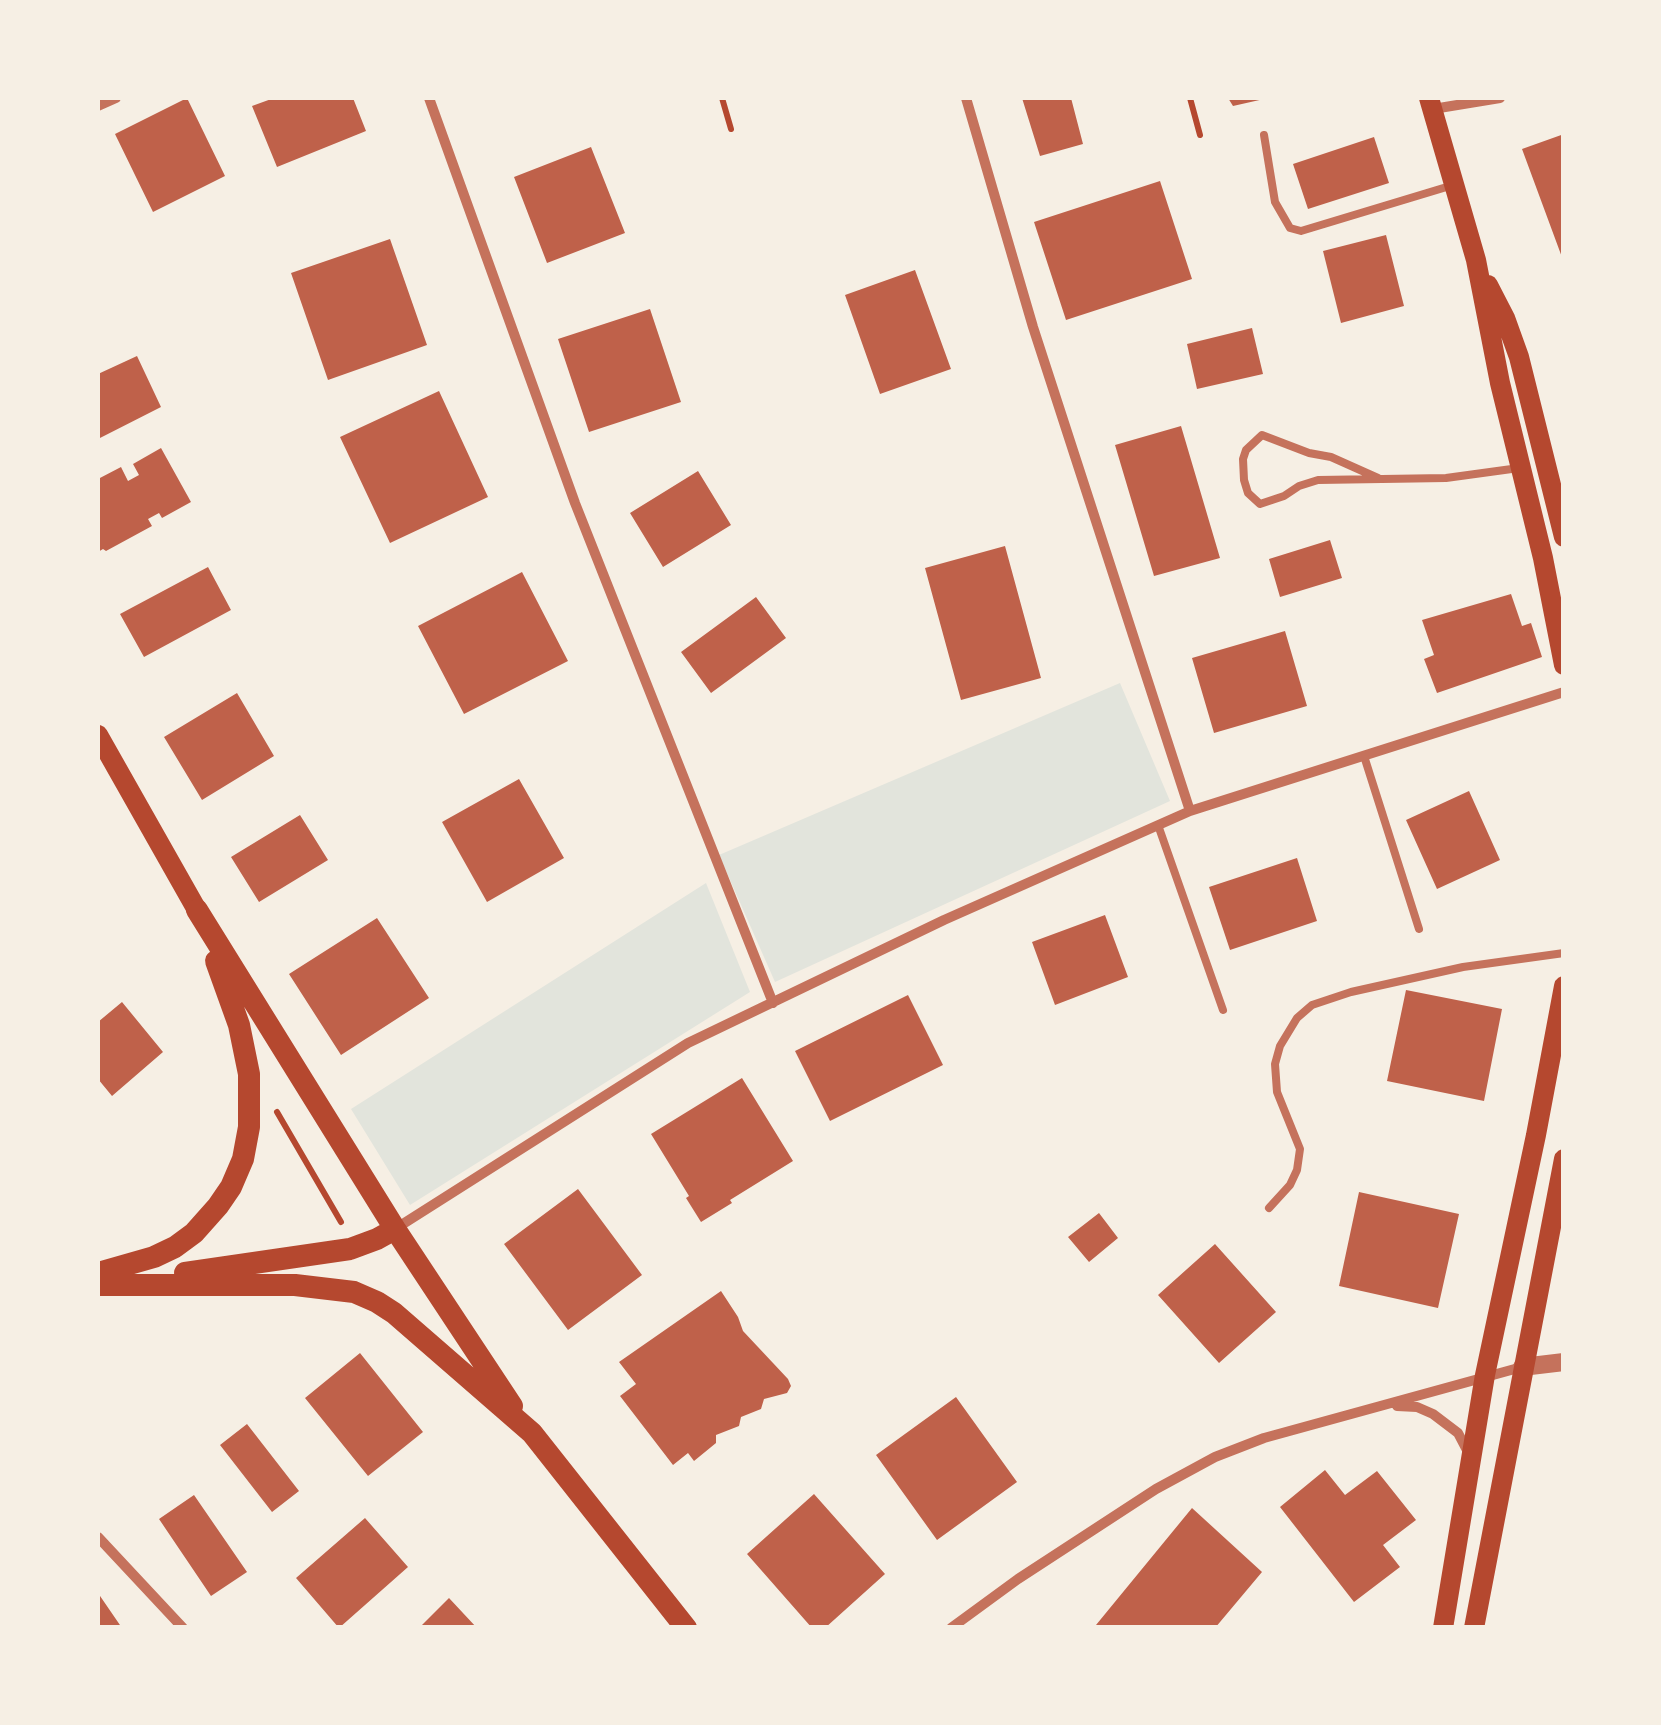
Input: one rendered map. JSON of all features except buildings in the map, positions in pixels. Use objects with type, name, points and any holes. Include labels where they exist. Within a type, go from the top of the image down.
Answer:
[{"type":"main road","points":[[1430,103],[1476,260],[1564,665]]},
{"type":"main road","points":[[1476,260],[1519,357],[1564,536]]},
{"type":"main road","points":[[98,734],[198,910],[395,1229],[532,1433],[686,1628]]},
{"type":"main road","points":[[101,1281],[184,1241],[218,1206],[230,1187],[247,1142],[250,1110],[245,1052],[234,1009],[198,910]]},
{"type":"main road","points":[[1443,1628],[1485,1375],[1564,986]]},
{"type":"main road","points":[[1474,1628],[1564,1159]]},
{"type":"main road","points":[[101,1281],[350,1249],[395,1229]]},
{"type":"main road","points":[[101,1281],[295,1285],[362,1294],[394,1313],[532,1433]]},
{"type":"street","points":[[98,106],[116,98]]},
{"type":"street","points":[[429,98],[570,490],[773,1003]]},
{"type":"street","points":[[966,98],[1032,327],[1190,811]]},
{"type":"street","points":[[1430,103],[1500,98]]},
{"type":"street","points":[[395,1229],[688,1042],[944,920],[1190,811],[1564,692]]},
{"type":"street","points":[[951,1628],[1156,1489],[1249,1443],[1485,1375],[1564,1362]]},
{"type":"street","points":[[1380,1406],[1408,1406],[1434,1414],[1463,1440],[1469,1455],[1468,1472]]},
{"type":"street","points":[[98,1537],[183,1628]]},
{"type":"lane","points":[[1264,135],[1275,202],[1290,228],[1301,231],[1454,185]]},
{"type":"lane","points":[[1378,478],[1262,436],[1246,450],[1243,459],[1248,493],[1260,504],[1318,480],[1446,478],[1521,467]]},
{"type":"lane","points":[[1364,756],[1418,929]]},
{"type":"lane","points":[[1158,826],[1223,1010]]},
{"type":"lane","points":[[1269,1208],[1290,1184],[1300,1149],[1277,1092],[1276,1064],[1280,1046],[1297,1018],[1312,1005],[1463,967],[1564,954]]},
{"type":"path","points":[[722,98],[731,129]]},
{"type":"path","points":[[1190,98],[1200,135]]},
{"type":"path","points":[[273,1104],[344,1228]]},
{"type":"shaded area","points":[[1120,683],[1170,801],[775,982],[719,855]]},
{"type":"shaded area","points":[[706,883],[750,992],[410,1205],[351,1109]]}]
